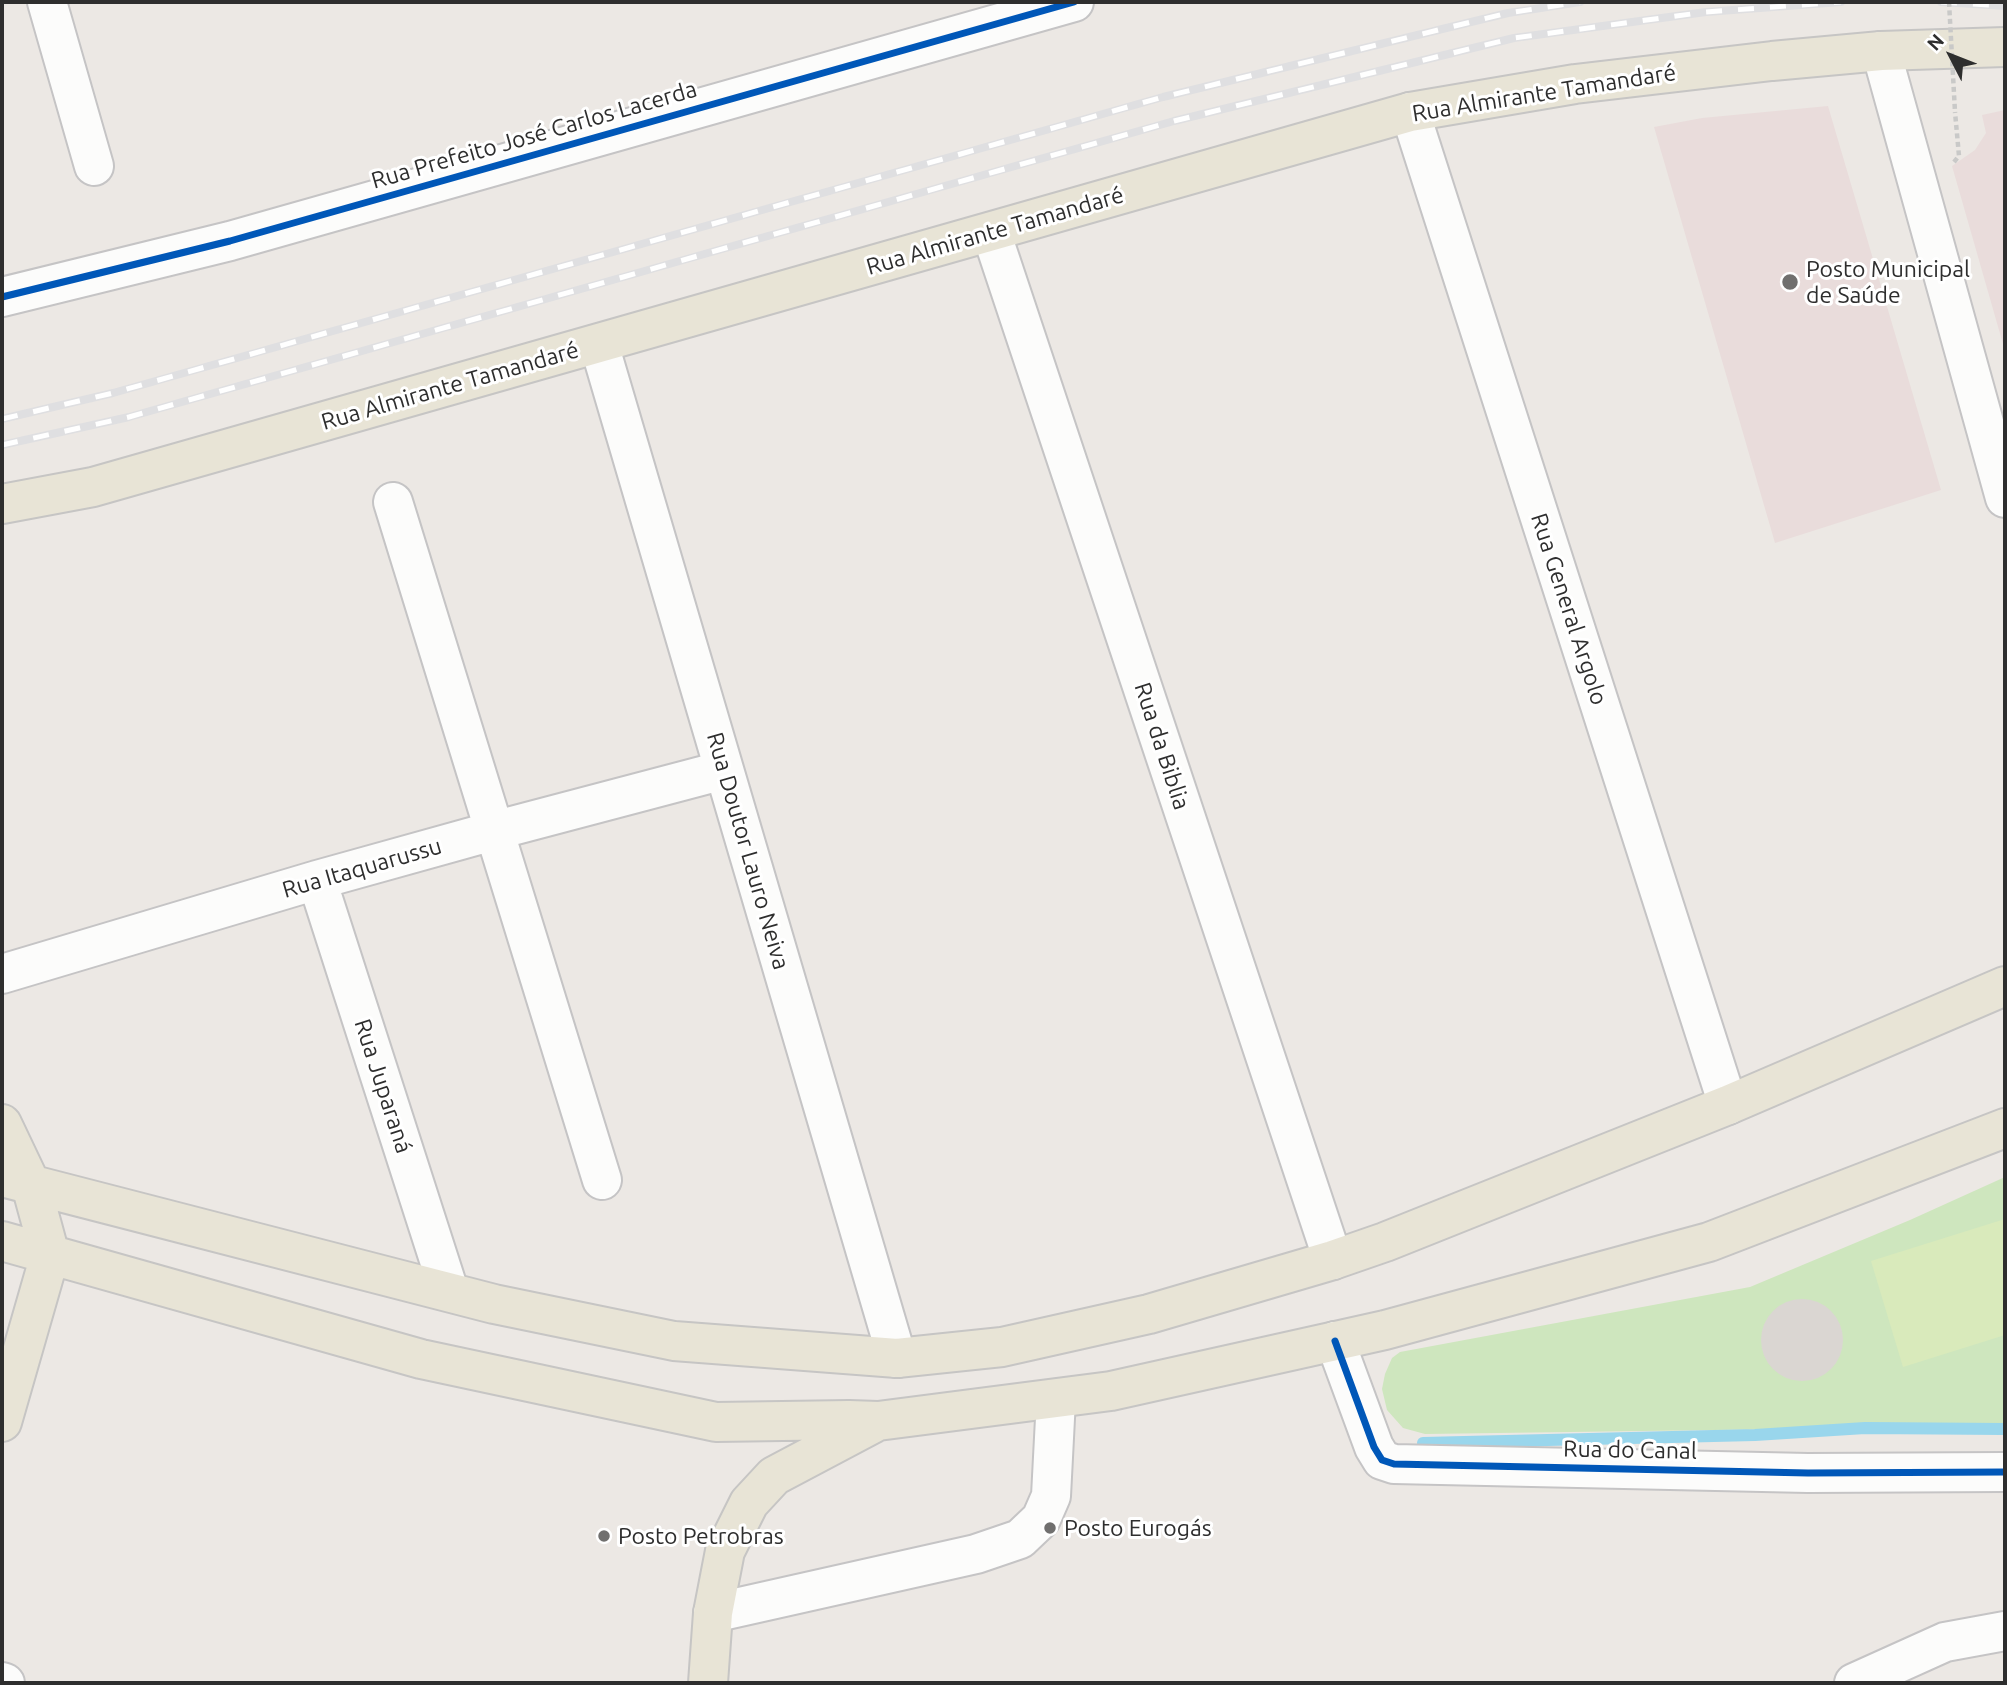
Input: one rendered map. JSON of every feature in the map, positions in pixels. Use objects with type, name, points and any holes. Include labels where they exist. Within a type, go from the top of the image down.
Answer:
[{"type":"main road","name":"Rua Almirante Tamandaré","points":[[2,504],[93,487],[1410,112],[1575,84],[1881,51],[2005,47]]},
{"type":"main road","points":[[16,1181],[494,1304],[674,1341],[897,1358],[1002,1347],[1149,1314],[1333,1260],[1385,1242],[1728,1105],[2005,986]]},
{"type":"main road","points":[[2,1124],[16,1181],[50,1255],[2,1422]]},
{"type":"main road","points":[[2,1241],[421,1359],[716,1422],[878,1421],[1111,1391],[1335,1341],[1709,1242],[2005,1128]]},
{"type":"main road","points":[[2,1220],[50,1255]]},
{"type":"main road","points":[[708,1683],[713,1613],[725,1551],[749,1503],[774,1476],[878,1421]]},
{"type":"street","points":[[47,2],[93,166]]},
{"type":"street","name":"Rua Prefeito José Carlos Lacerda","points":[[2,297],[230,241],[1074,2]]},
{"type":"street","points":[[1881,51],[2005,498]]},
{"type":"street","name":"Rua General Argolo","points":[[1410,112],[1728,1105]]},
{"type":"street","name":"Rua da Biblia","points":[[991,232],[1333,1260]]},
{"type":"street","name":"Rua Doutor Lauro Neiva","points":[[599,344],[897,1358]]},
{"type":"street","points":[[393,502],[602,1180]]},
{"type":"street","name":"Rua Itaquarussu","points":[[2,974],[317,880],[724,770]]},
{"type":"street","name":"Rua Juparaná","points":[[317,880],[449,1291]]},
{"type":"street","name":"Rua do Canal","points":[[1335,1341],[1374,1447],[1382,1460],[1394,1464],[1808,1473],[2005,1472]]},
{"type":"street","points":[[713,1613],[976,1554],[1020,1539],[1041,1519],[1051,1496],[1056,1399]]},
{"type":"street","points":[[1854,1683],[1945,1642],[2005,1631]]},
{"type":"path","points":[[1949,2],[1955,112]]},
{"type":"shaded area","name":"Posto Municipal de Saúde","points":[[1828,106],[1941,490],[1775,543],[1654,127],[1702,118]]},
{"type":"shaded area","points":[[2005,110],[2005,351],[1952,166],[1975,150],[1986,133],[1982,115]]},
{"type":"shaded area","points":[[1802,1299],[1818,1302],[1831,1311],[1840,1324],[1843,1340],[1840,1356],[1831,1369],[1818,1378],[1802,1381],[1786,1378],[1773,1369],[1764,1356],[1761,1340],[1764,1324],[1773,1311],[1786,1302]]},
{"type":"green space","points":[[2005,1177],[2005,1426],[1425,1434],[1403,1428],[1387,1410],[1382,1389],[1385,1374],[1392,1358],[1400,1352],[1750,1287]]},
{"type":"green space","points":[[2005,1219],[2005,1335],[1903,1367],[1871,1261]]},
{"type":"waterway","points":[[1423,1443],[1755,1435],[1865,1428],[2005,1429]]},
{"type":"railway","points":[[2,419],[113,393],[1163,97],[1508,13],[1580,2]]},
{"type":"railway","points":[[2,445],[129,417],[1174,121],[1514,38],[1706,12],[1841,2]]},
{"type":"railway","points":[[1941,2],[2005,6]]},
{"type":"cycle path","points":[[2,297],[230,241],[1074,2]]},
{"type":"cycle path","points":[[1335,1341],[1374,1447],[1382,1460],[1394,1464],[1808,1473],[2005,1472]]},
{"type":"place","name":"Posto Municipal de Saúde","points":[[1790,282]]},
{"type":"place","name":"Posto Eurogás","points":[[1050,1528]]},
{"type":"place","name":"Posto Petrobras","points":[[604,1536]]}]
